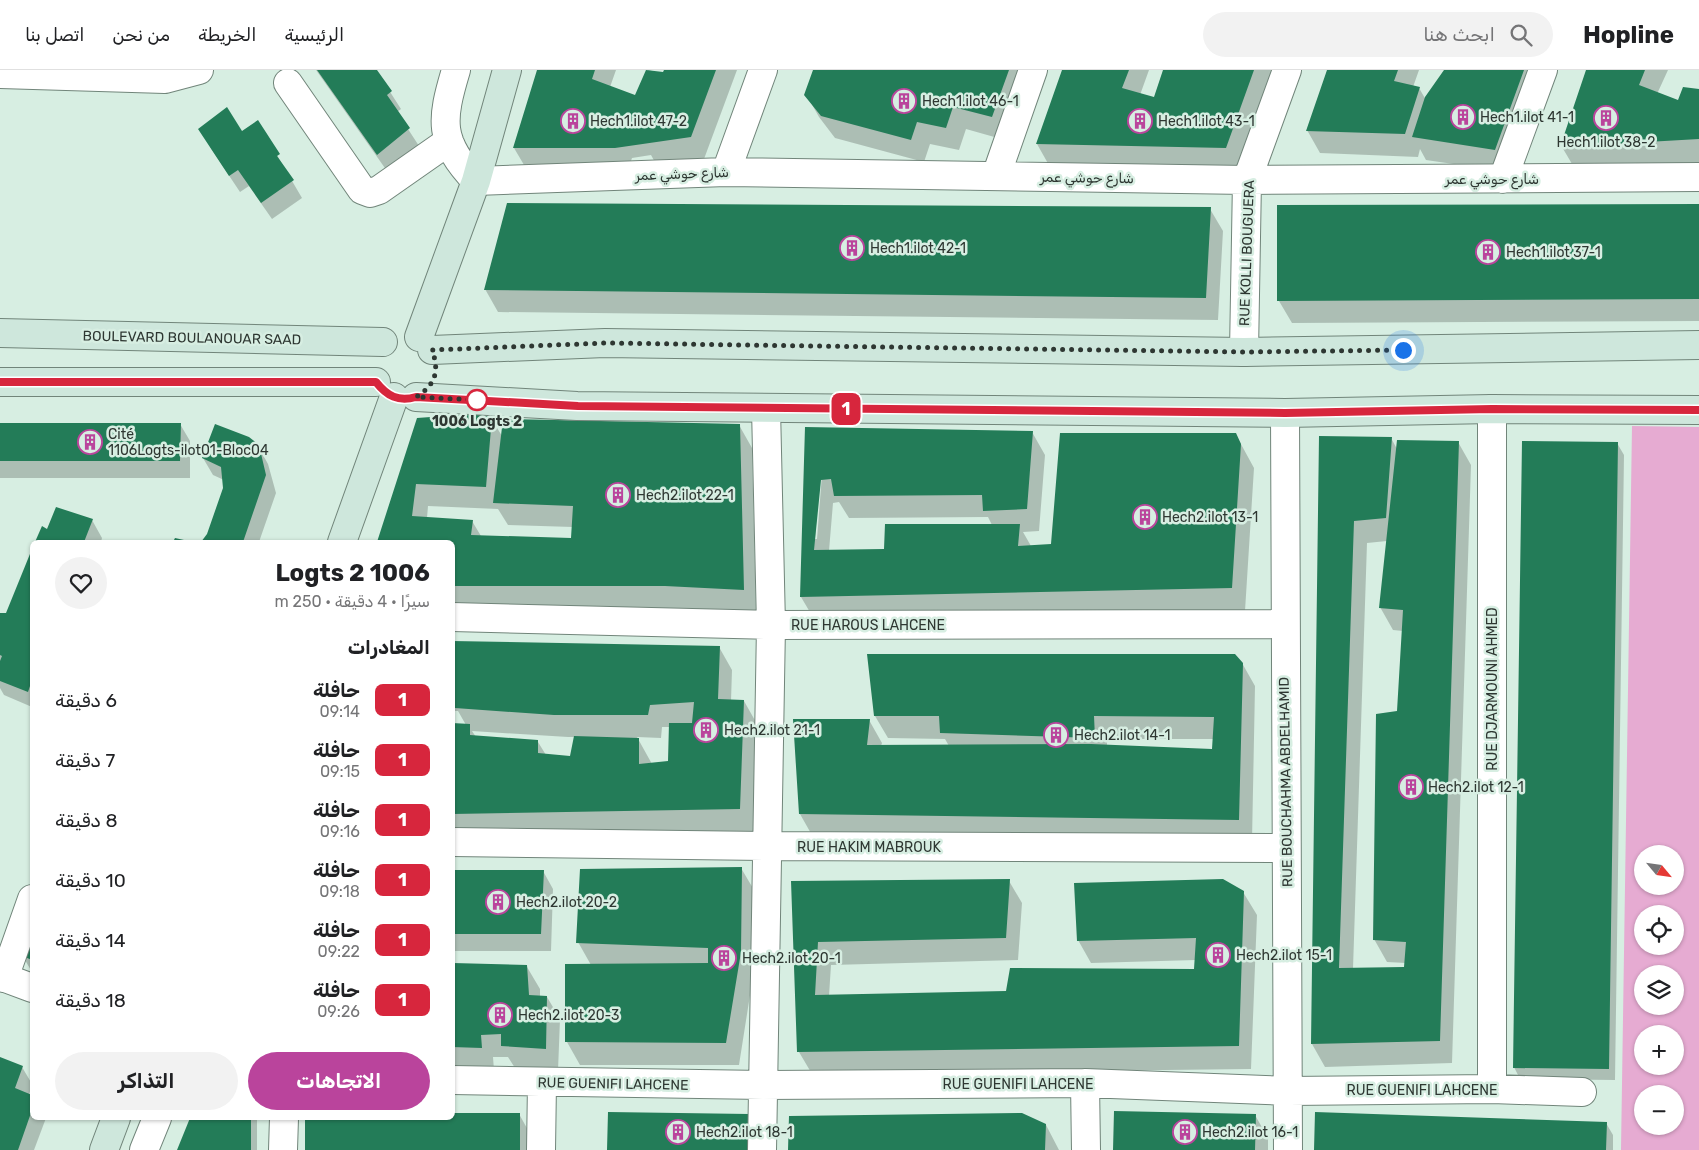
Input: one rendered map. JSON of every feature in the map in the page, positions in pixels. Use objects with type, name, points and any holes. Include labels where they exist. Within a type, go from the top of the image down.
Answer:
[{"type":"main road","points":[[508,70],[426,344],[437,363],[435,378],[428,389],[395,392],[373,372],[373,361],[383,342],[400,335],[426,344],[605,343],[1244,352],[1699,345]]},
{"type":"main road","name":"BOULEVARD BOULANOUAR SAAD","points":[[0,334],[383,342]]},
{"type":"main road","points":[[0,382],[395,392],[578,406],[1285,413],[1492,409],[1699,410]]},
{"type":"main road","points":[[343,540],[395,392]]},
{"type":"main road","points":[[104,1150],[115,1120]]},
{"type":"street","points":[[0,74],[165,79],[199,70]]},
{"type":"street","points":[[456,70],[445,106],[449,141],[457,159],[476,181]]},
{"type":"street","points":[[726,172],[763,70]]},
{"type":"street","points":[[996,176],[1033,70]]},
{"type":"street","name":"RUE KOLLI BOUGUERA","points":[[1244,352],[1247,180],[1287,70]]},
{"type":"street","points":[[1503,179],[1543,70]]},
{"type":"street","points":[[288,83],[362,190],[370,193],[379,190],[449,141]]},
{"type":"street","name":"شارع حوشي عمر","points":[[476,181],[726,172],[1247,180],[1699,177]]},
{"type":"street","points":[[762,1150],[771,625],[766,408]]},
{"type":"street","name":"RUE DJARMOUNI AHMED","points":[[1492,409],[1492,1089]]},
{"type":"street","name":"RUE BOUCHAHMA ABDELHAMID","points":[[1285,413],[1284,624],[1288,1150]]},
{"type":"street","name":"RUE HAROUS LAHCENE","points":[[455,617],[771,625],[1284,624]]},
{"type":"street","name":"RUE HAKIM MABROUK","points":[[455,842],[768,846],[1286,848]]},
{"type":"street","points":[[30,904],[2,977],[30,987]]},
{"type":"street","name":"RUE GUENIFI LAHCENE","points":[[455,1080],[763,1085],[1085,1083],[1289,1090],[1492,1089],[1582,1092]]},
{"type":"street","points":[[541,1150],[542,1082]]},
{"type":"street","points":[[1085,1083],[1086,1150]]},
{"type":"street","points":[[144,1150],[156,1120]]},
{"type":"street","points":[[283,1150],[284,1120]]},
{"type":"shaded area","points":[[1632,426],[1699,427],[1699,1150],[1621,1150]]},
{"type":"building","points":[[317,70],[377,70],[392,91],[387,95],[410,128],[377,155]]},
{"type":"building","points":[[537,70],[595,70],[592,79],[635,95],[646,70],[663,72],[664,70],[716,70],[691,137],[615,148],[513,148]]},
{"type":"building","name":"Hech1.ilot 46-1","points":[[813,70],[1009,70],[992,117],[953,107],[946,128],[917,122],[911,140],[821,116],[804,95]]},
{"type":"building","name":"Hech1.ilot 43-1","points":[[1062,70],[1129,70],[1122,88],[1154,97],[1163,70],[1254,70],[1226,148],[1036,144]]},
{"type":"building","points":[[1327,70],[1398,70],[1394,81],[1420,87],[1405,134],[1306,131]]},
{"type":"building","name":"Hech1.ilot 41-1","points":[[1444,70],[1524,70],[1495,150],[1412,137],[1425,97]]},
{"type":"building","name":"Hech1.ilot 38-2","points":[[1586,70],[1645,70],[1639,85],[1678,100],[1683,87],[1699,89],[1699,139],[1560,147]]},
{"type":"building","points":[[227,107],[242,131],[258,120],[280,154],[277,156],[294,180],[261,203],[238,170],[229,176],[198,129]]},
{"type":"building","name":"Hech1.ilot 42-1","points":[[507,203],[1211,207],[1206,298],[484,290]]},
{"type":"building","name":"Hech1.ilot 37-1","points":[[1699,204],[1699,299],[1277,301],[1277,205]]},
{"type":"building","name":"Hech2.ilot 22-1","points":[[472,414],[492,417],[486,487],[416,484],[412,516],[473,520],[471,535],[571,538],[573,506],[493,503],[503,419],[740,424],[744,590],[665,586],[455,586],[455,540],[378,540],[417,418]]},
{"type":"building","name":"Cité 1106Logts-ilot01-Bloc04","points":[[0,423],[181,423],[180,461],[0,461]]},
{"type":"building","points":[[215,424],[249,437],[259,445],[266,475],[244,540],[202,540],[207,534],[223,488],[221,467],[202,458]]},
{"type":"building","name":"Hech2.ilot 13-1","points":[[805,427],[1033,431],[1027,509],[983,511],[982,495],[834,496],[831,479],[821,480],[814,550],[884,549],[885,524],[1020,524],[1018,546],[1051,544],[1060,433],[1236,433],[1241,444],[1232,588],[800,597]]},
{"type":"building","name":"Hech2.ilot 12-1","points":[[1319,436],[1392,437],[1386,518],[1354,521],[1339,968],[1404,967],[1406,942],[1373,940],[1376,714],[1397,711],[1403,610],[1379,608],[1397,440],[1459,441],[1440,1041],[1311,1044]]},
{"type":"building","points":[[1522,441],[1618,442],[1609,1069],[1513,1068]]},
{"type":"building","points":[[56,507],[93,519],[85,540],[36,540],[42,526],[47,529]]},
{"type":"building","points":[[30,554],[30,686],[28,692],[0,681],[0,661],[2,656],[0,655],[0,613],[6,613]]},
{"type":"building","name":"Hech2.ilot 21-1","points":[[455,641],[720,646],[718,699],[744,700],[740,809],[455,814],[455,723],[470,724],[470,735],[538,740],[538,753],[570,756],[574,736],[639,738],[639,764],[668,761],[669,723],[692,723],[694,702],[650,705],[648,715],[554,715],[455,708]]},
{"type":"building","name":"Hech2.ilot 14-1","points":[[867,654],[1235,654],[1243,663],[1239,820],[799,814],[793,719],[870,719],[867,745],[1091,744],[1212,749],[1214,717],[1094,716],[1095,738],[940,733],[939,716],[874,716]]},
{"type":"building","name":"Hech2.ilot 20-1","points":[[742,867],[741,952],[726,1043],[565,1042],[565,964],[708,963],[708,948],[576,943],[580,869]]},
{"type":"building","name":"Hech2.ilot 20-2","points":[[455,870],[544,870],[541,934],[455,934]]},
{"type":"building","name":"Hech2.ilot 15-1","points":[[1010,879],[1006,938],[818,942],[815,995],[1006,991],[1010,968],[1194,969],[1196,938],[1077,941],[1074,883],[1223,879],[1244,891],[1239,1046],[797,1052],[791,881]]},
{"type":"building","points":[[30,928],[30,959],[20,955]]},
{"type":"building","name":"Hech2.ilot 20-3","points":[[455,963],[527,965],[529,995],[547,996],[546,1049],[501,1046],[501,1034],[481,1035],[482,1048],[455,1047]]},
{"type":"building","points":[[0,1057],[23,1066],[15,1088],[30,1094],[30,1116],[18,1150],[0,1150]]},
{"type":"building","name":"Hech2.ilot 16-1","points":[[1114,1111],[1256,1114],[1255,1150],[1113,1150]]},
{"type":"building","name":"Hech2.ilot 18-1","points":[[608,1112],[749,1114],[749,1150],[607,1150]]},
{"type":"building","points":[[1315,1112],[1607,1122],[1606,1150],[1314,1150]]},
{"type":"building","points":[[455,1113],[520,1113],[520,1150],[305,1150],[305,1120],[455,1120]]},
{"type":"building","points":[[1022,1113],[1046,1124],[1045,1150],[788,1150],[789,1116]]},
{"type":"building","points":[[189,1120],[251,1120],[251,1150],[177,1150]]},
{"type":"bus line","name":"1","points":[[0,382],[376,382],[384,392],[401,399],[416,397],[578,406],[1285,413],[1492,409],[1699,410]]},
{"type":"place","name":"Hech1.ilot 46-1","points":[[904,101]]},
{"type":"place","name":"Hech1.ilot 41-1","points":[[1463,117]]},
{"type":"place","name":"Hech1.ilot 38-2","points":[[1606,118]]},
{"type":"place","name":"Hech1.ilot 47-2","points":[[573,121]]},
{"type":"place","name":"Hech1.ilot 43-1","points":[[1140,121]]},
{"type":"place","name":"Hech1.ilot 42-1","points":[[852,248]]},
{"type":"place","name":"Hech1.ilot 37-1","points":[[1488,252]]},
{"type":"place","name":"1006 Logts 2","points":[[477,400]]},
{"type":"place","name":"Cité 1106Logts-ilot01-Bloc04","points":[[90,442]]},
{"type":"place","name":"Hech2.ilot 22-1","points":[[618,495]]},
{"type":"place","name":"Hech2.ilot 13-1","points":[[1145,517]]},
{"type":"place","name":"Hech2.ilot 21-1","points":[[706,730]]},
{"type":"place","name":"Hech2.ilot 14-1","points":[[1056,735]]},
{"type":"place","name":"Hech2.ilot 12-1","points":[[1411,787]]},
{"type":"place","name":"Hech2.ilot 20-2","points":[[498,902]]},
{"type":"place","name":"Hech2.ilot 15-1","points":[[1218,955]]},
{"type":"place","name":"Hech2.ilot 20-1","points":[[724,958]]},
{"type":"place","name":"Hech2.ilot 20-3","points":[[500,1015]]},
{"type":"place","name":"Hech2.ilot 18-1","points":[[678,1132]]},
{"type":"place","name":"Hech2.ilot 16-1","points":[[1185,1132]]},
{"type":"route","points":[[477,400],[416,397],[428,389],[435,378],[437,363],[432,350],[605,343],[1244,352],[1403,350]]}]
